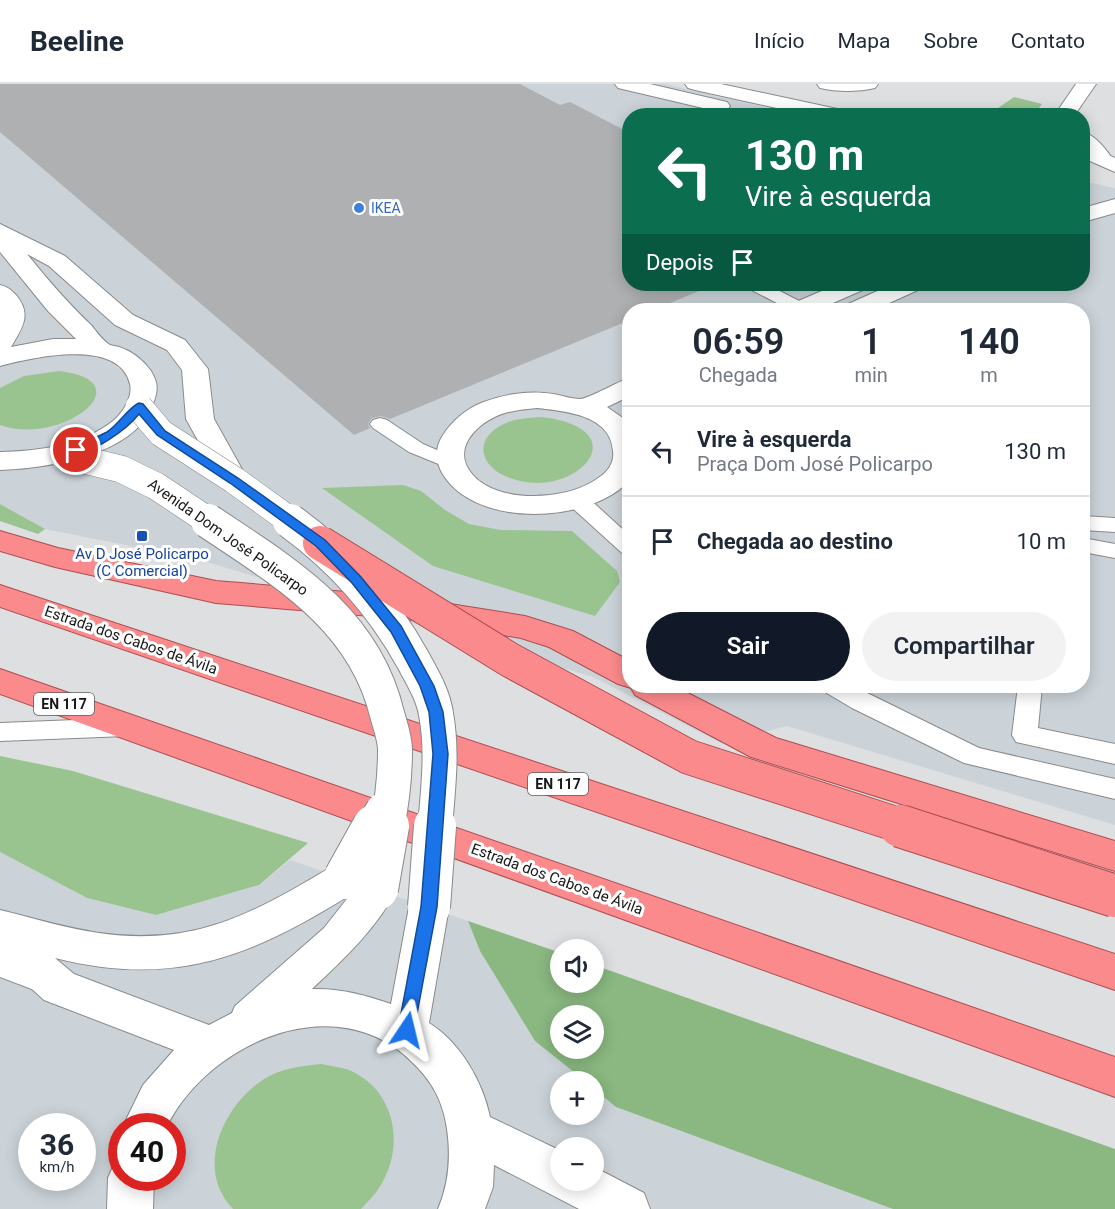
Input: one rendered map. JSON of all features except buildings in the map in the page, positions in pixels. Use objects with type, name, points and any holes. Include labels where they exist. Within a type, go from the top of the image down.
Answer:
[{"type":"highway","points":[[0,541],[55,558],[216,592],[406,608],[525,627],[561,639],[622,672]]},
{"type":"highway","points":[[320,543],[510,660],[689,757],[1115,896]]},
{"type":"highway","name":"Estrada dos Cabos de Ávila","points":[[0,596],[1115,972]]},
{"type":"highway","name":"Estrada dos Cabos de Ávila","points":[[0,681],[1115,1077]]},
{"type":"highway","points":[[660,693],[764,748],[1115,856]]},
{"type":"street","points":[[625,84],[730,108]]},
{"type":"street","points":[[695,84],[805,108]]},
{"type":"street","points":[[827,84],[868,84]]},
{"type":"street","points":[[1070,108],[1086,84]]},
{"type":"street","points":[[1090,146],[1100,158]]},
{"type":"street","points":[[1090,213],[1115,206]]},
{"type":"street","points":[[0,231],[57,261],[124,320],[176,345],[195,369],[200,419],[234,480]]},
{"type":"street","points":[[0,236],[57,306],[100,350]]},
{"type":"street","points":[[815,303],[841,291]]},
{"type":"street","points":[[870,303],[897,291]]},
{"type":"street","points":[[0,292],[13,307],[13,317],[0,344]]},
{"type":"street","points":[[0,358],[45,348],[74,346],[100,350],[134,366],[142,378],[144,392],[139,406],[128,421],[111,434],[63,454],[28,461],[0,461]]},
{"type":"street","points":[[585,407],[622,390]]},
{"type":"street","points":[[622,420],[562,401],[537,400],[512,403],[490,409],[471,419],[457,432],[450,447],[451,463],[460,478],[476,490],[498,500],[523,505],[551,505],[577,500],[602,490],[622,471]]},
{"type":"street","points":[[139,406],[161,433],[234,480],[320,543],[357,580],[396,630],[427,686],[436,712],[441,754],[429,907],[407,1030]]},
{"type":"street","name":"Avenida Dom José Policarpo","points":[[63,454],[121,469],[156,486],[297,581],[339,620],[363,654],[382,692],[395,747],[393,793],[361,884]]},
{"type":"street","points":[[0,927],[110,952],[157,954],[204,948],[244,934],[361,884]]},
{"type":"street","points":[[151,1113],[175,1077],[338,940],[361,884]]},
{"type":"street","points":[[0,935],[59,987],[226,1036],[283,1013],[327,1007],[368,1013],[407,1030],[438,1056],[461,1090],[473,1131],[471,1181],[461,1209]]},
{"type":"street","points":[[473,1131],[550,1170]]},
{"type":"street","points":[[130,1209],[131,1191]]},
{"type":"street","points":[[592,1191],[627,1209]]},
{"type":"lane","points":[[766,291],[787,303]]},
{"type":"lane","points":[[380,424],[416,448],[451,463]]},
{"type":"lane","points":[[577,500],[622,541]]},
{"type":"lane","points":[[1090,523],[1115,525]]},
{"type":"lane","points":[[1090,546],[1115,551]]},
{"type":"lane","points":[[846,693],[973,756],[1115,789]]},
{"type":"lane","points":[[1029,693],[1025,735],[1115,754]]},
{"type":"lane","points":[[0,732],[129,727]]},
{"type":"lane","points":[[0,964],[59,987]]},
{"type":"shaded area","points":[[0,84],[665,84],[767,108],[622,108],[622,291],[1090,291],[1090,183],[1115,188],[1115,825],[787,726],[721,743],[624,693],[1090,693],[1090,303],[622,303],[622,692],[593,677],[200,560],[45,529],[0,504]]},
{"type":"shaded area","points":[[0,852],[87,898],[156,915],[259,885],[290,860],[468,921],[480,951],[535,1041],[550,1053],[550,1059],[558,1059],[572,1071],[550,1071],[550,1125],[604,1125],[604,1097],[616,1107],[893,1209],[0,1209]]},
{"type":"green space","points":[[1014,97],[1042,104],[1039,108],[998,108]]},
{"type":"green space","points":[[59,371],[84,377],[95,387],[95,398],[85,410],[69,420],[48,427],[24,429],[0,425],[0,388],[24,376]]},
{"type":"green space","points":[[542,417],[573,424],[589,436],[593,449],[586,463],[572,474],[553,481],[529,483],[505,476],[489,464],[483,449],[489,435],[496,428],[515,420]]},
{"type":"green space","points":[[403,485],[421,491],[445,510],[469,524],[501,530],[572,531],[617,571],[620,582],[595,616],[433,566],[322,488]]},
{"type":"green space","points":[[0,504],[45,529],[38,534],[0,521]]},
{"type":"green space","points":[[0,756],[73,771],[308,843],[259,885],[156,915],[87,898],[0,852]]},
{"type":"green space","points":[[468,921],[550,949],[550,993],[604,993],[604,969],[1115,1149],[1115,1209],[893,1209],[616,1107],[604,1097],[604,1071],[572,1071],[558,1059],[604,1059],[604,1005],[550,1005],[550,1053],[535,1041],[480,951]]},
{"type":"green space","points":[[321,1064],[349,1070],[365,1079],[386,1105],[392,1121],[394,1138],[387,1172],[379,1188],[361,1209],[233,1209],[221,1193],[216,1175],[215,1157],[226,1121],[249,1090],[264,1079],[285,1070]]},
{"type":"place","name":"IKEA","points":[[359,208]]},
{"type":"place","name":"Av D José Policarpo (C Comercial)","points":[[142,536]]},
{"type":"route","points":[[76,450],[111,434],[128,421],[139,406],[161,433],[234,480],[320,543],[357,580],[396,630],[427,686],[436,712],[441,754],[429,907],[407,1030]]}]
